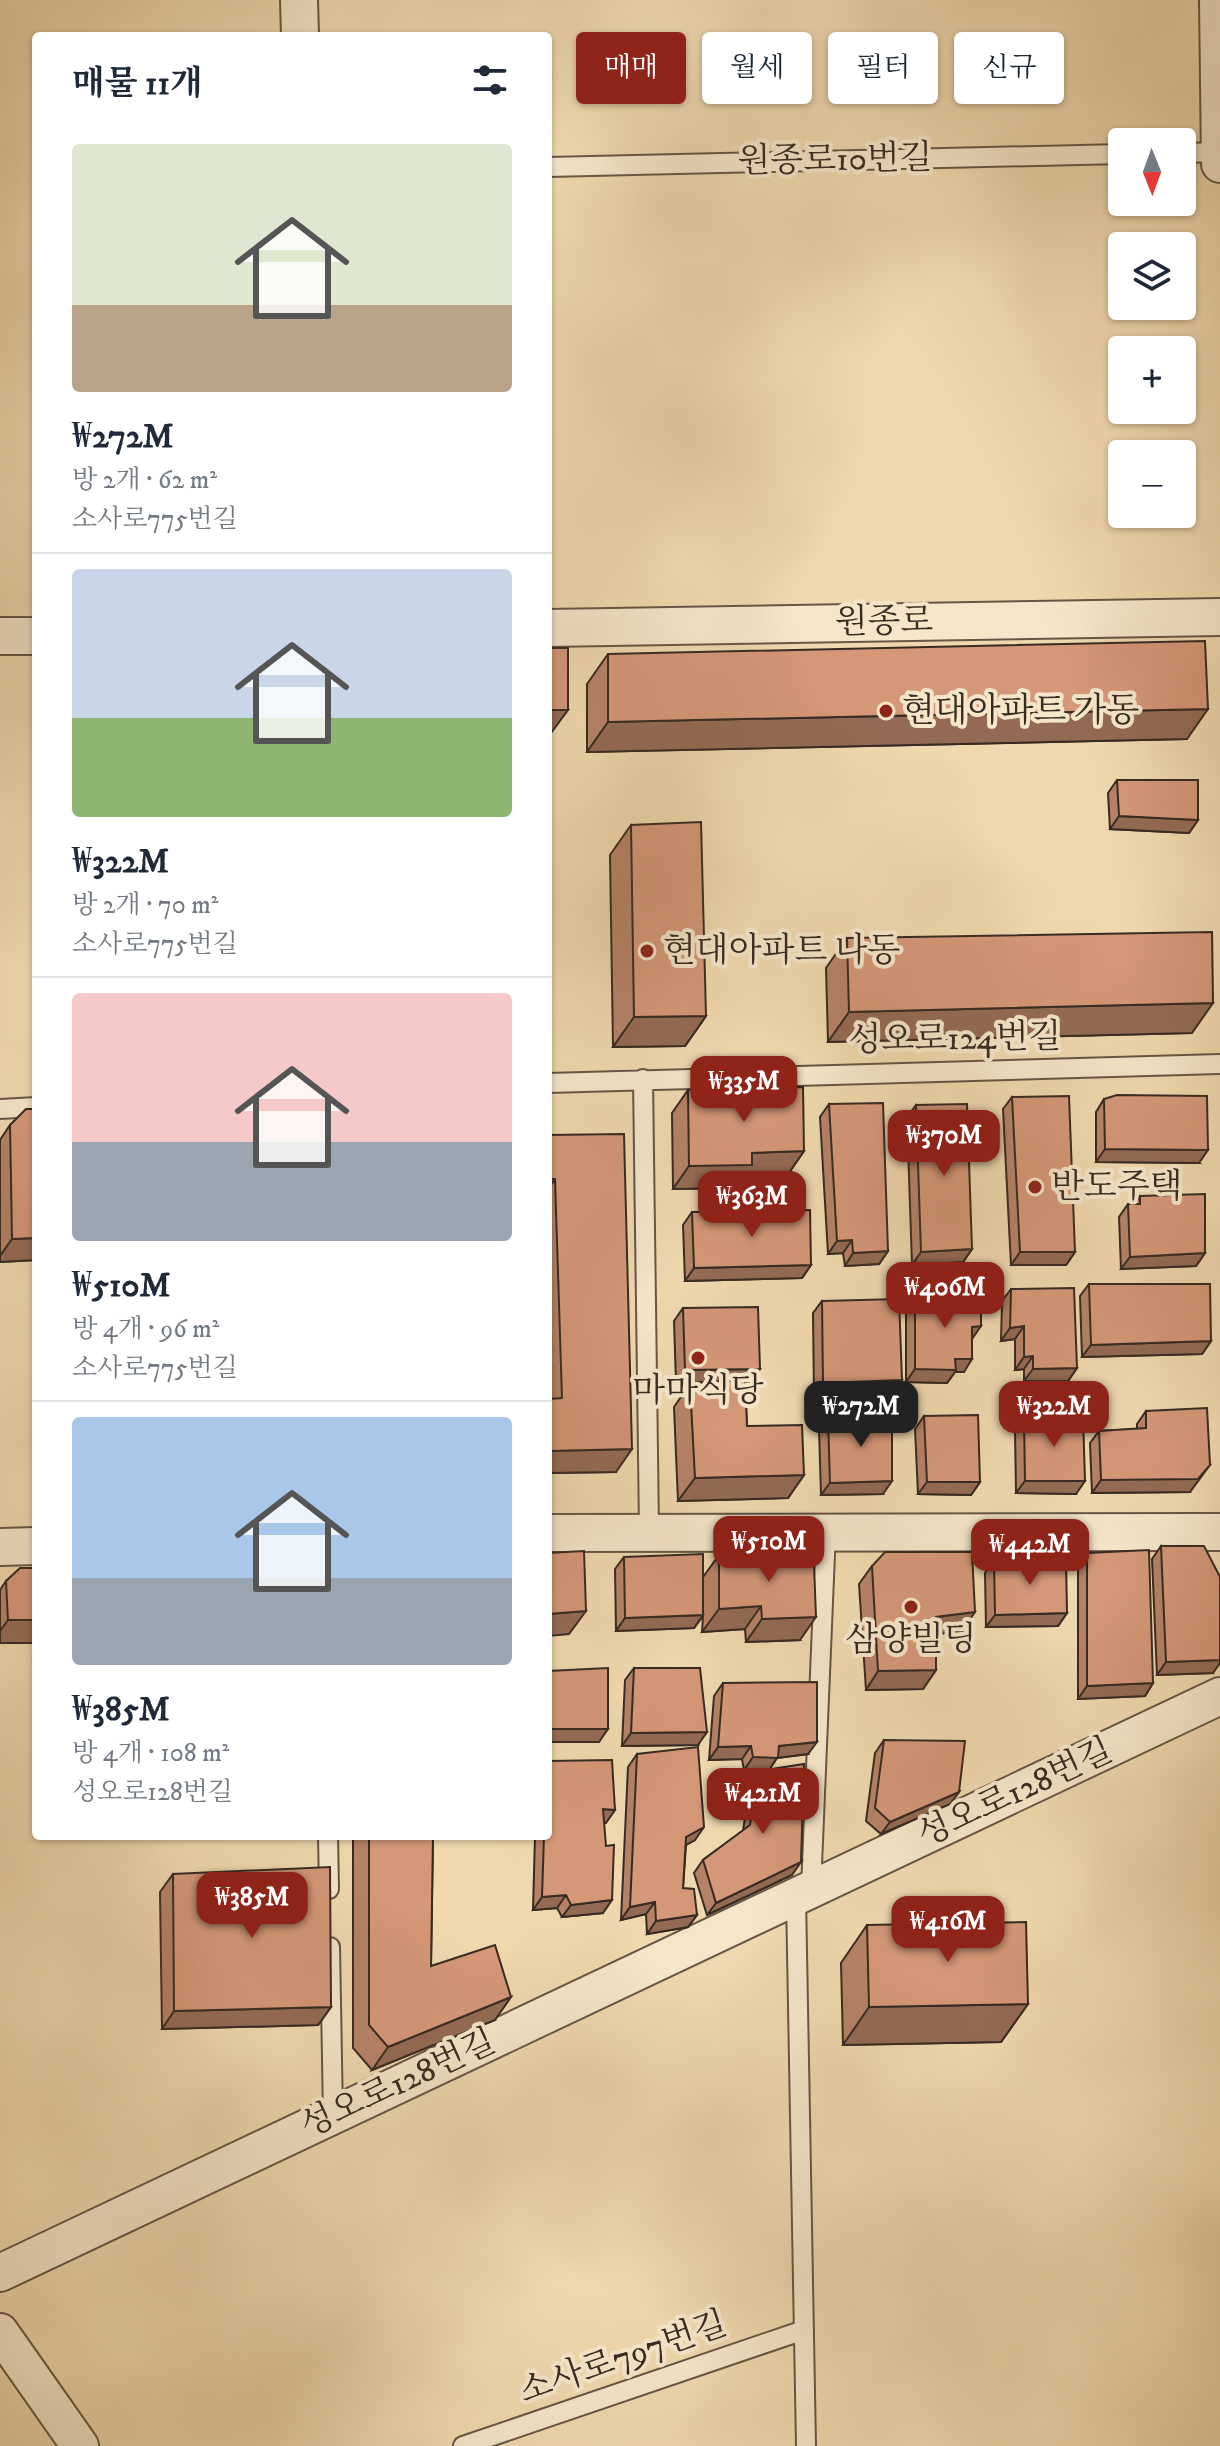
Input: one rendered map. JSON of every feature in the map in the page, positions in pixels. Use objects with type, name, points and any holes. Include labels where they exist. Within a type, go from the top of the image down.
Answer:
[{"type":"street","points":[[299,0],[300,32]]},
{"type":"street","points":[[1218,0],[1220,164]]},
{"type":"street","name":"원종로","points":[[552,628],[1220,617]]},
{"type":"street","points":[[0,636],[32,636]]},
{"type":"street","points":[[552,1533],[649,1530],[1220,1532]]},
{"type":"street","points":[[0,1547],[32,1546]]},
{"type":"street","name":"성오로128번길","points":[[0,2273],[1220,1696]]},
{"type":"street","points":[[0,2332],[80,2446]]},
{"type":"lane","points":[[1196,153],[1220,152]]},
{"type":"lane","name":"원종로10번길","points":[[552,167],[1108,154]]},
{"type":"lane","name":"성오로124번길","points":[[552,1083],[1220,1064]]},
{"type":"lane","points":[[643,1079],[649,1530]]},
{"type":"lane","points":[[0,1109],[32,1107]]},
{"type":"lane","points":[[806,2446],[804,1893],[826,1530]]},
{"type":"lane","points":[[328,1840],[333,2115]]},
{"type":"lane","name":"소사로797번길","points":[[463,2446],[804,2330]]},
{"type":"building","points":[[1205,641],[1208,709],[608,722],[608,654]]},
{"type":"building","points":[[552,648],[568,648],[568,710],[552,710]]},
{"type":"building","points":[[1117,780],[1198,780],[1198,820],[1119,816]]},
{"type":"building","points":[[701,822],[706,1016],[634,1017],[631,825]]},
{"type":"building","points":[[1212,932],[1213,1003],[849,1012],[847,938]]},
{"type":"building","points":[[803,1087],[804,1151],[752,1153],[752,1165],[689,1166],[688,1090]]},
{"type":"building","points":[[1117,1095],[1207,1096],[1208,1150],[1105,1149],[1104,1099]]},
{"type":"building","name":"반도주택","points":[[1069,1096],[1075,1252],[1020,1252],[1012,1097]]},
{"type":"building","points":[[883,1103],[888,1251],[853,1253],[852,1240],[837,1241],[829,1104]]},
{"type":"building","points":[[967,1104],[972,1249],[921,1252],[916,1105]]},
{"type":"building","points":[[26,1109],[32,1109],[32,1238],[12,1239],[10,1125]]},
{"type":"building","points":[[624,1134],[632,1449],[552,1451],[552,1399],[562,1398],[552,1135]]},
{"type":"building","points":[[1205,1194],[1205,1253],[1130,1257],[1128,1204],[1140,1204],[1140,1196]]},
{"type":"building","points":[[810,1210],[811,1265],[694,1268],[692,1212]]},
{"type":"building","points":[[1089,1284],[1210,1284],[1211,1341],[1091,1345]]},
{"type":"building","points":[[1074,1288],[1077,1368],[1033,1369],[1033,1356],[1024,1357],[1024,1326],[1010,1328],[1011,1289]]},
{"type":"building","points":[[915,1295],[981,1296],[981,1326],[972,1327],[972,1359],[955,1359],[956,1370],[915,1369]]},
{"type":"building","points":[[899,1299],[902,1380],[823,1383],[822,1301]]},
{"type":"building","points":[[758,1307],[760,1369],[685,1370],[683,1308]]},
{"type":"building","points":[[745,1379],[747,1426],[802,1425],[804,1475],[695,1478],[690,1384]]},
{"type":"building","points":[[1207,1408],[1210,1465],[1198,1479],[1101,1480],[1099,1431],[1146,1428],[1146,1411]]},
{"type":"building","points":[[892,1414],[892,1481],[830,1483],[828,1417]]},
{"type":"building","points":[[978,1415],[980,1482],[927,1482],[924,1416]]},
{"type":"building","points":[[1083,1417],[1085,1481],[1025,1481],[1024,1418]]},
{"type":"building","points":[[1161,1546],[1204,1546],[1220,1577],[1220,1660],[1166,1662]]},
{"type":"building","points":[[1149,1550],[1153,1683],[1087,1686],[1087,1553]]},
{"type":"building","points":[[584,1551],[586,1611],[552,1614],[552,1553]]},
{"type":"building","points":[[799,1551],[814,1565],[816,1617],[762,1619],[761,1606],[719,1609],[719,1555]]},
{"type":"building","name":"삼양빌딩","points":[[885,1552],[972,1552],[975,1612],[936,1617],[936,1670],[878,1671],[872,1566]]},
{"type":"building","points":[[703,1554],[703,1615],[625,1618],[624,1557]]},
{"type":"building","points":[[994,1560],[1066,1560],[1067,1613],[995,1615]]},
{"type":"building","points":[[20,1568],[32,1568],[32,1620],[8,1620],[6,1581]]},
{"type":"building","points":[[608,1668],[608,1729],[552,1729],[552,1671]]},
{"type":"building","points":[[634,1668],[700,1668],[707,1732],[631,1733]]},
{"type":"building","points":[[817,1682],[817,1742],[779,1746],[778,1758],[753,1757],[751,1746],[718,1747],[723,1683]]},
{"type":"building","points":[[884,1740],[965,1741],[959,1792],[890,1822],[875,1808]]},
{"type":"building","points":[[698,1747],[704,1827],[686,1837],[683,1888],[694,1889],[697,1915],[656,1921],[655,1902],[630,1907],[637,1754]]},
{"type":"building","points":[[612,1760],[615,1810],[603,1809],[606,1846],[614,1845],[612,1900],[571,1905],[566,1895],[542,1897],[544,1840],[552,1840],[552,1761]]},
{"type":"building","points":[[804,1764],[801,1862],[716,1903],[703,1860],[750,1825],[759,1771]]},
{"type":"building","points":[[369,1840],[433,1840],[431,1966],[495,1945],[511,1997],[388,2047],[369,2025]]},
{"type":"building","points":[[330,1867],[331,2007],[174,2011],[173,1874]]},
{"type":"building","points":[[1026,1922],[1028,2004],[869,2007],[867,1925]]},
{"type":"place","name":"현대아파트 가동","points":[[886,711]]},
{"type":"place","name":"현대아파트 나동","points":[[647,951]]},
{"type":"place","name":"반도주택","points":[[1035,1187]]},
{"type":"place","name":"마마식당","points":[[698,1358]]},
{"type":"place","name":"삼양빌딩","points":[[911,1607]]}]
